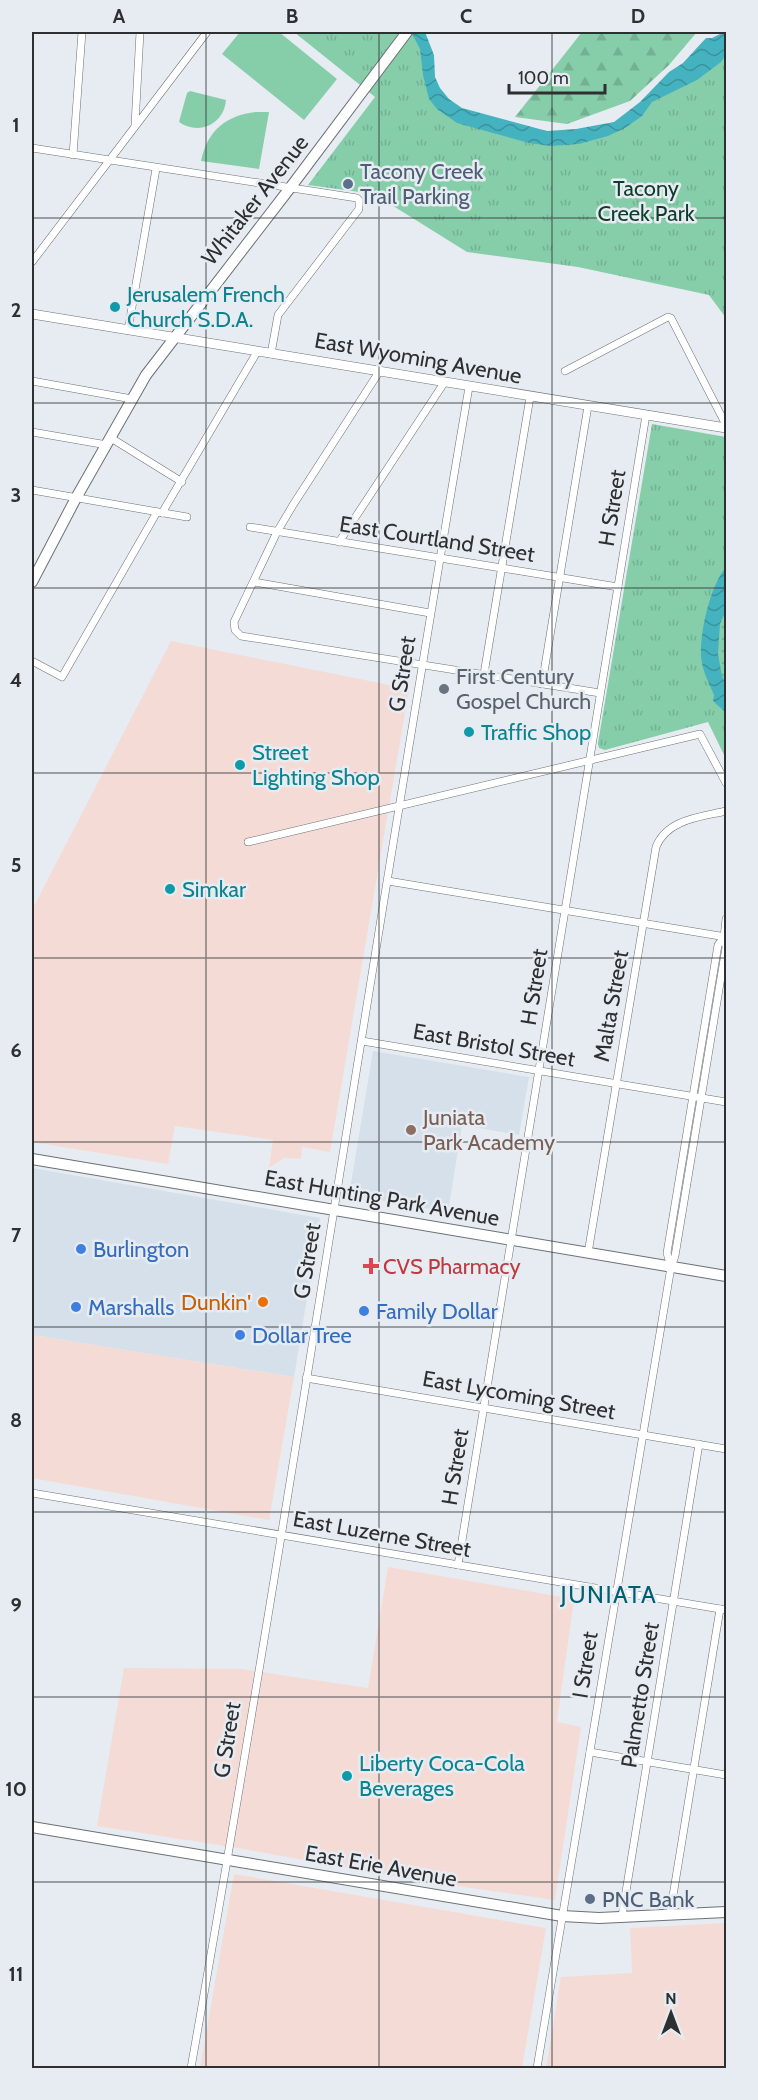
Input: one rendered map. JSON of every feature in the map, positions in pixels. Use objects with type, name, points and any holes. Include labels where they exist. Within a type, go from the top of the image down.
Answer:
[{"type":"main road","name":"Whitaker Avenue","points":[[32,582],[76,498],[146,375],[407,32]]},
{"type":"main road","name":"East Hunting Park Avenue","points":[[32,1158],[726,1276]]},
{"type":"main road","name":"East Erie Avenue","points":[[32,1827],[562,1916],[726,1912]]},
{"type":"street","points":[[73,155],[82,32]]},
{"type":"street","points":[[135,126],[140,32]]},
{"type":"street","points":[[32,262],[207,32]]},
{"type":"street","points":[[32,148],[156,169],[357,198],[359,209],[278,315],[271,354]]},
{"type":"street","points":[[128,330],[156,169]]},
{"type":"street","name":"East Wyoming Avenue","points":[[32,314],[646,416],[726,427]]},
{"type":"street","points":[[565,371],[668,317],[671,318],[726,427]]},
{"type":"street","points":[[32,661],[62,677],[159,512],[182,482],[257,352]]},
{"type":"street","points":[[379,372],[277,532],[234,622],[235,630],[241,636],[600,693]]},
{"type":"street","points":[[32,381],[132,399]]},
{"type":"street","points":[[339,542],[444,383]]},
{"type":"street","name":"G Street","points":[[190,2068],[469,387]]},
{"type":"street","points":[[484,674],[530,397]]},
{"type":"street","points":[[542,684],[588,406]]},
{"type":"street","name":"H Street","points":[[458,1565],[646,416]]},
{"type":"street","points":[[32,432],[109,442],[182,482]]},
{"type":"street","points":[[32,490],[187,517]]},
{"type":"street","name":"East Courtland Street","points":[[250,527],[618,587]]},
{"type":"street","points":[[254,582],[430,613]]},
{"type":"street","points":[[248,842],[700,734],[726,783]]},
{"type":"street","name":"Malta Street","points":[[588,1253],[660,837],[673,825],[726,811]]},
{"type":"street","points":[[388,881],[725,937]]},
{"type":"street","name":"I Street","points":[[537,2068],[670,1267],[667,1253],[697,1097],[718,945],[725,937],[726,919]]},
{"type":"street","name":"East Bristol Street","points":[[362,1041],[726,1102]]},
{"type":"street","name":"East Lycoming Street","points":[[306,1378],[726,1449]]},
{"type":"street","name":"Palmetto Street","points":[[622,1916],[699,1444]]},
{"type":"street","name":"East Luzerne Street","points":[[32,1493],[723,1610]]},
{"type":"street","points":[[670,1914],[723,1610]]},
{"type":"street","points":[[590,1752],[726,1775]]},
{"type":"street","points":[[726,1905],[726,1912]]},
{"type":"shaded area","points":[[171,641],[409,689],[330,1152],[302,1147],[301,1159],[284,1158],[269,1168],[273,1140],[175,1126],[168,1164],[32,1142],[32,910]]},
{"type":"shaded area","name":"Juniata Park Academy","points":[[373,1051],[529,1077],[519,1135],[462,1125],[448,1212],[349,1195]]},
{"type":"shaded area","points":[[32,1168],[320,1218],[294,1377],[32,1335]]},
{"type":"shaded area","points":[[32,1335],[294,1377],[269,1520],[32,1478]]},
{"type":"shaded area","points":[[388,1567],[574,1599],[557,1722],[581,1727],[555,1900],[409,1879],[238,1848],[97,1826],[124,1668],[241,1669],[368,1688]]},
{"type":"shaded area","points":[[234,1874],[546,1928],[522,2068],[200,2068]]},
{"type":"shaded area","points":[[725,1923],[726,2068],[546,2068],[561,1977],[632,1973],[630,1928]]},
{"type":"green space","points":[[240,32],[279,32],[337,79],[304,120],[222,54]]},
{"type":"green space","name":"Tacony Creek Park","points":[[294,32],[420,32],[441,98],[462,118],[538,139],[607,131],[686,64],[698,49],[726,33],[726,318],[709,295],[578,267],[467,252],[374,194],[308,185],[375,97]]},
{"type":"green space","points":[[582,32],[697,32],[669,65],[630,101],[567,124],[515,117]]},
{"type":"green space","points":[[190,91],[226,100],[221,116],[202,128],[194,128],[179,122],[187,93]]},
{"type":"green space","points":[[256,112],[269,112],[259,169],[201,161],[208,141],[220,126],[236,117]]},
{"type":"green space","points":[[652,424],[726,437],[726,591],[712,626],[713,677],[726,699],[726,759],[708,722],[605,750],[599,748]]},
{"type":"green space","points":[[726,591],[726,699],[713,677],[712,626]]},
{"type":"water","points":[[411,32],[425,32],[434,55],[435,77],[449,99],[462,108],[547,131],[576,129],[614,122],[640,102],[669,72],[683,63],[706,38],[726,32],[726,55],[721,62],[697,80],[652,102],[642,116],[625,128],[608,136],[579,144],[550,146],[529,143],[457,123],[437,109],[429,99],[420,49]]},
{"type":"water","points":[[726,567],[726,610],[720,624],[718,654],[722,676],[726,684],[726,713],[713,701],[714,695],[704,672],[701,656],[707,609],[715,585]]},
{"type":"place","name":"Tacony Creek Trail Parking","points":[[348,184]]},
{"type":"place","name":"Jerusalem French Church S.D.A.","points":[[115,307]]},
{"type":"place","name":"First Century Gospel Church","points":[[444,689]]},
{"type":"place","name":"Traffic Shop","points":[[469,732]]},
{"type":"place","name":"Street Lighting Shop","points":[[240,765]]},
{"type":"place","name":"Simkar","points":[[170,889]]},
{"type":"place","name":"Juniata Park Academy","points":[[411,1130]]},
{"type":"place","name":"Burlington","points":[[81,1249]]},
{"type":"place","name":"CVS Pharmacy","points":[[371,1266]]},
{"type":"place","name":"Dunkin'","points":[[263,1302]]},
{"type":"place","name":"Marshalls","points":[[76,1307]]},
{"type":"place","name":"Family Dollar","points":[[364,1311]]},
{"type":"place","name":"Dollar Tree","points":[[240,1335]]},
{"type":"place","name":"Liberty Coca-Cola Beverages","points":[[347,1776]]},
{"type":"place","name":"PNC Bank","points":[[590,1899]]},
{"type":"district","name":"JUNIATA","points":[[609,1594]]}]
